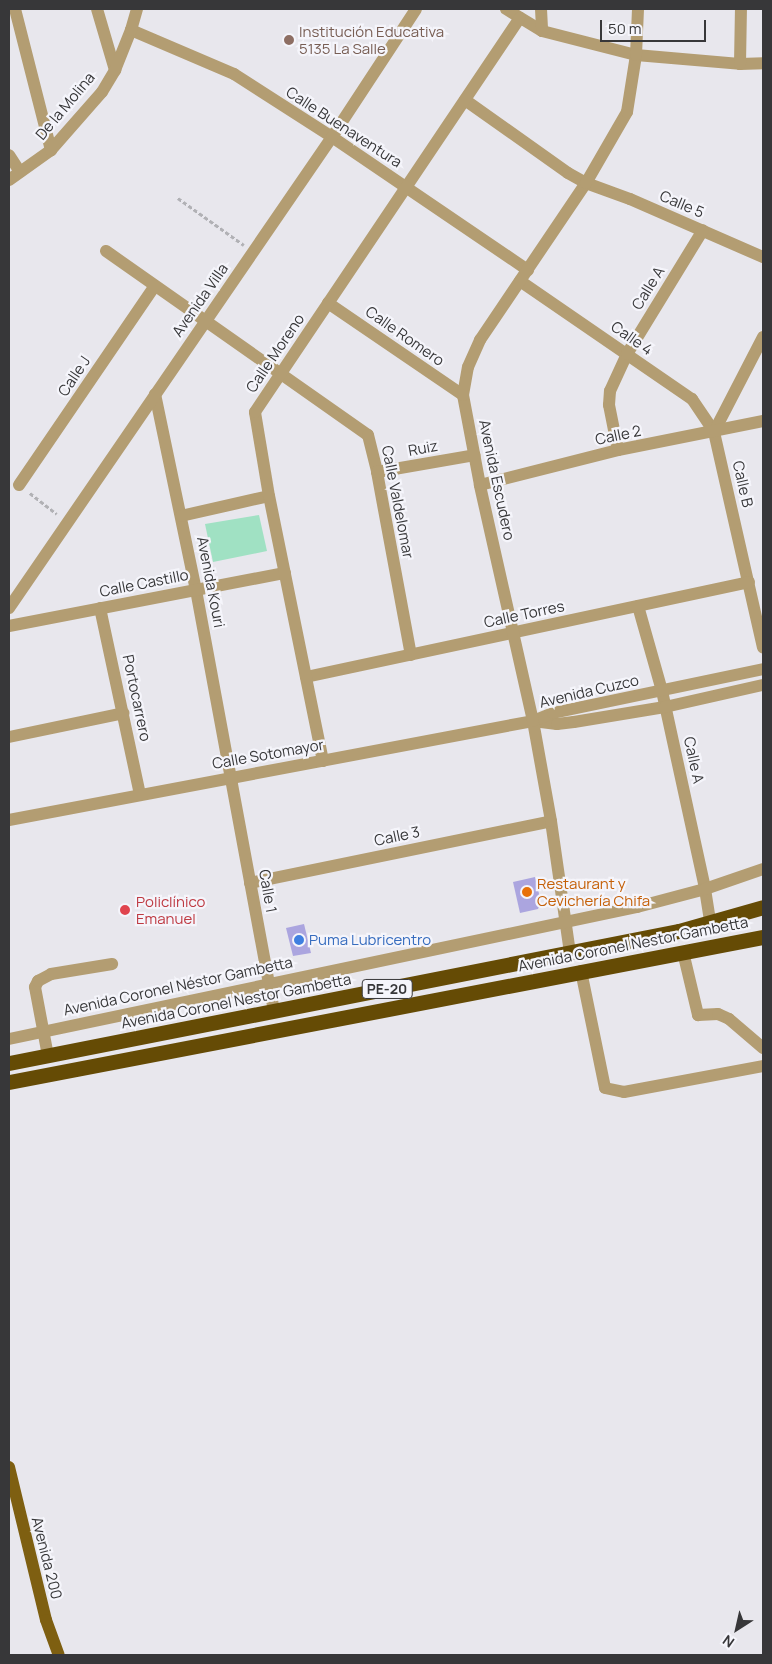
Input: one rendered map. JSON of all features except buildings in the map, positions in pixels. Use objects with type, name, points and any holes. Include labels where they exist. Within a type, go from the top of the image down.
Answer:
[{"type":"highway","name":"Avenida Coronel Nestor Gambetta","points":[[9,1063],[570,953],[710,922],[763,907]]},
{"type":"highway","name":"Avenida Coronel Nestor Gambetta","points":[[9,1082],[763,937]]},
{"type":"main road","name":"Avenida 200","points":[[9,1467],[46,1620],[59,1655]]},
{"type":"street","points":[[14,9],[51,150]]},
{"type":"street","points":[[96,9],[114,70]]},
{"type":"street","name":"De la Molina","points":[[9,180],[51,150],[102,92],[114,70],[131,30],[137,9]]},
{"type":"street","name":"Avenida Villa","points":[[9,608],[332,137],[416,9]]},
{"type":"street","points":[[506,9],[542,32],[636,55],[740,64],[763,64]]},
{"type":"street","points":[[541,9],[542,32]]},
{"type":"street","name":"Avenida Escudero","points":[[570,953],[551,822],[533,721],[515,634],[480,485],[463,396],[468,367],[480,340],[586,183],[627,112],[636,55],[638,9]]},
{"type":"street","points":[[740,64],[741,9]]},
{"type":"street","name":"Calle Moreno","points":[[323,761],[269,496],[255,412],[520,18]]},
{"type":"street","name":"Calle Buenaventura","points":[[131,30],[234,74],[332,137],[528,270]]},
{"type":"street","name":"Calle 5","points":[[465,100],[568,173],[586,183],[703,230],[763,257]]},
{"type":"street","points":[[9,155],[20,172]]},
{"type":"street","name":"Calle A","points":[[618,450],[609,405],[610,390],[627,354],[703,230]]},
{"type":"street","name":"Calle Valdelomar","points":[[106,251],[368,434],[377,472],[411,654]]},
{"type":"street","name":"Calle 4","points":[[520,281],[692,399],[714,432]]},
{"type":"street","name":"Calle J","points":[[19,485],[156,286]]},
{"type":"street","name":"Calle Romero","points":[[328,303],[463,396]]},
{"type":"street","points":[[714,432],[763,338]]},
{"type":"street","name":"Avenida Kouri","points":[[155,394],[196,590],[231,777]]},
{"type":"street","name":"Calle 2","points":[[480,485],[618,450],[763,421]]},
{"type":"street","name":"Calle B","points":[[714,432],[750,582],[763,647]]},
{"type":"street","name":"Ruiz","points":[[377,472],[475,455]]},
{"type":"street","points":[[181,516],[269,496]]},
{"type":"street","name":"Calle Castillo","points":[[9,626],[285,573]]},
{"type":"street","name":"Calle Torres","points":[[306,678],[750,582]]},
{"type":"street","name":"Calle A","points":[[638,606],[662,691],[705,889],[710,922]]},
{"type":"street","name":"Portocarrero","points":[[100,608],[124,713],[140,795]]},
{"type":"street","name":"Avenida Cuzco","points":[[533,721],[553,713],[763,669]]},
{"type":"street","name":"Avenida Cuzco","points":[[533,721],[557,724],[665,707],[763,685]]},
{"type":"street","points":[[9,737],[124,713]]},
{"type":"street","name":"Calle Sotomayor","points":[[9,820],[533,721]]},
{"type":"street","name":"Calle 1","points":[[231,777],[274,1011]]},
{"type":"street","name":"Calle 3","points":[[250,883],[551,822]]},
{"type":"street","name":"Avenida Coronel Néstor Gambetta","points":[[9,1038],[566,923],[705,889],[763,869]]},
{"type":"street","points":[[684,952],[698,1016],[718,1014],[729,1018],[763,1048]]},
{"type":"street","points":[[48,1056],[35,987],[38,981],[51,974],[112,964]]},
{"type":"street","points":[[582,971],[605,1088],[624,1092],[763,1066]]},
{"type":"path","points":[[178,198],[253,252]]},
{"type":"path","points":[[19,485],[67,521]]},
{"type":"green space","points":[[259,515],[267,551],[213,562],[205,524]]},
{"type":"place","name":"Institución Educativa 5135 La Salle","points":[[289,40]]},
{"type":"place","name":"Restaurant y Cevichería Chifa","points":[[527,892]]},
{"type":"place","name":"Policlínico Emanuel","points":[[125,910]]},
{"type":"place","name":"Puma Lubricentro","points":[[299,940]]}]
